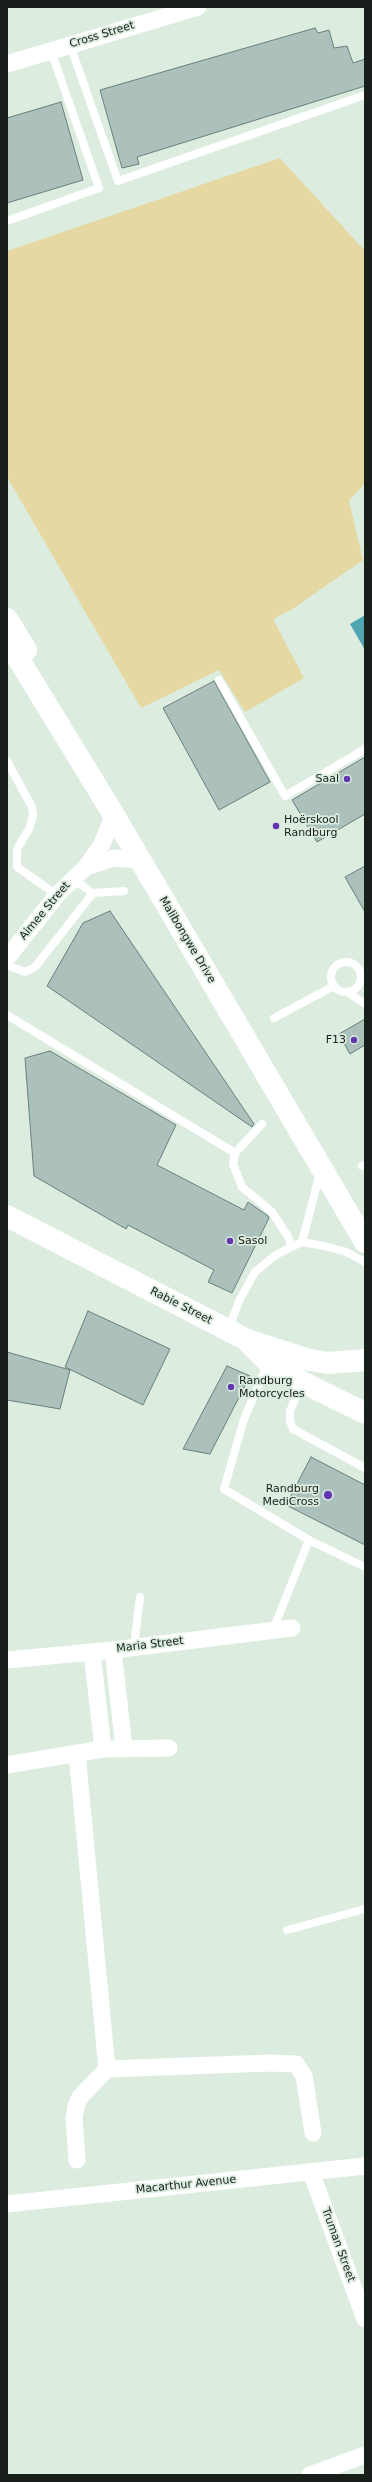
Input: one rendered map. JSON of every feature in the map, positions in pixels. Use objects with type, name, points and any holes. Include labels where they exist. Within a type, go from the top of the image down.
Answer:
[{"type":"main road","name":"Malibongwe Drive","points":[[7,619],[319,1144],[365,1217]]},
{"type":"main road","name":"Malibongwe Drive","points":[[7,640],[112,812],[365,1242]]},
{"type":"main road","name":"Rabie Street","points":[[7,1216],[237,1335],[306,1359],[326,1363],[365,1360]]},
{"type":"main road","points":[[237,1335],[268,1362],[302,1382],[365,1413]]},
{"type":"street","name":"Cross Street","points":[[7,64],[198,7]]},
{"type":"street","name":"Aimee Street","points":[[7,958],[57,895],[86,866],[102,844],[111,822],[112,812]]},
{"type":"street","name":"Aimee Street","points":[[86,866],[114,858],[139,860]]},
{"type":"street","name":"Maria Street","points":[[7,1660],[113,1650],[292,1628]]},
{"type":"street","points":[[113,1650],[124,1748]]},
{"type":"street","points":[[92,1652],[103,1749]]},
{"type":"street","points":[[7,1765],[103,1749],[169,1748]]},
{"type":"street","points":[[77,1753],[107,2069]]},
{"type":"street","points":[[77,2160],[74,2118],[76,2106],[80,2097],[107,2069],[269,2062],[296,2064],[304,2076],[313,2133]]},
{"type":"street","name":"Macarthur Avenue","points":[[7,2204],[365,2166]]},
{"type":"street","name":"Truman Street","points":[[311,2172],[365,2319]]},
{"type":"street","points":[[310,2475],[365,2455]]},
{"type":"lane","points":[[70,45],[118,181],[365,94]]},
{"type":"lane","points":[[7,221],[99,188],[51,51]]},
{"type":"lane","points":[[219,680],[285,796],[365,749]]},
{"type":"lane","points":[[7,761],[32,807],[33,816],[29,829],[17,849],[17,867],[57,895]]},
{"type":"lane","points":[[73,878],[93,893],[124,890]]},
{"type":"lane","points":[[7,965],[25,972],[35,967],[93,893]]},
{"type":"lane","points":[[334,986],[332,976],[335,968],[343,962],[353,964],[360,971],[361,980],[356,988],[347,992]]},
{"type":"lane","points":[[334,986],[347,992],[365,1004]]},
{"type":"lane","points":[[274,1018],[334,986]]},
{"type":"lane","points":[[7,1015],[235,1153]]},
{"type":"lane","points":[[262,1124],[235,1153],[233,1164],[242,1187],[272,1212],[289,1238],[291,1247]]},
{"type":"lane","points":[[302,1242],[321,1167]]},
{"type":"lane","points":[[237,1335],[240,1299],[255,1272],[274,1256],[302,1242],[346,1252],[365,1262]]},
{"type":"lane","points":[[268,1362],[244,1419],[224,1489],[246,1501],[271,1519],[309,1540],[365,1567]]},
{"type":"lane","points":[[302,1382],[290,1411],[290,1421],[294,1429],[365,1468]]},
{"type":"lane","points":[[273,1630],[309,1540]]},
{"type":"lane","points":[[134,1647],[140,1597]]},
{"type":"lane","points":[[287,1930],[365,1909]]},
{"type":"shaded area","name":"Hoërskool Randburg","points":[[280,158],[365,251],[365,483],[349,501],[363,560],[291,610],[273,619],[304,678],[245,712],[219,670],[141,708],[7,477],[7,251]]},
{"type":"water","points":[[365,615],[365,650],[350,624]]},
{"type":"building","points":[[315,28],[318,33],[329,30],[334,48],[347,46],[353,63],[365,59],[365,86],[137,157],[139,164],[122,168],[100,90]]},
{"type":"building","points":[[61,102],[83,180],[7,203],[7,118]]},
{"type":"building","points":[[214,681],[270,782],[219,810],[163,708]]},
{"type":"building","name":"Saal","points":[[365,757],[365,814],[317,842],[292,800]]},
{"type":"building","points":[[365,866],[365,912],[345,877]]},
{"type":"building","points":[[110,911],[254,1124],[252,1127],[47,986],[83,923]]},
{"type":"building","name":"F13","points":[[365,1019],[365,1045],[350,1054],[339,1034]]},
{"type":"building","points":[[50,1051],[176,1125],[157,1165],[244,1210],[248,1202],[268,1216],[269,1218],[232,1293],[208,1282],[214,1270],[128,1225],[126,1229],[34,1176],[25,1058]]},
{"type":"building","points":[[88,1311],[170,1349],[143,1405],[65,1367]]},
{"type":"building","points":[[7,1352],[70,1370],[60,1409],[7,1400]]},
{"type":"building","points":[[227,1366],[250,1376],[210,1454],[183,1449]]},
{"type":"building","name":"Randburg MediCross","points":[[311,1457],[365,1485],[365,1545],[286,1505]]},
{"type":"place","name":"Saal","points":[[347,779]]},
{"type":"place","name":"Hoërskool Randburg","points":[[276,826]]},
{"type":"place","name":"F13","points":[[354,1040]]},
{"type":"place","name":"Sasol","points":[[230,1241]]},
{"type":"place","name":"Randburg Motorcycles","points":[[231,1387]]},
{"type":"place","name":"Randburg MediCross","points":[[328,1495]]}]
